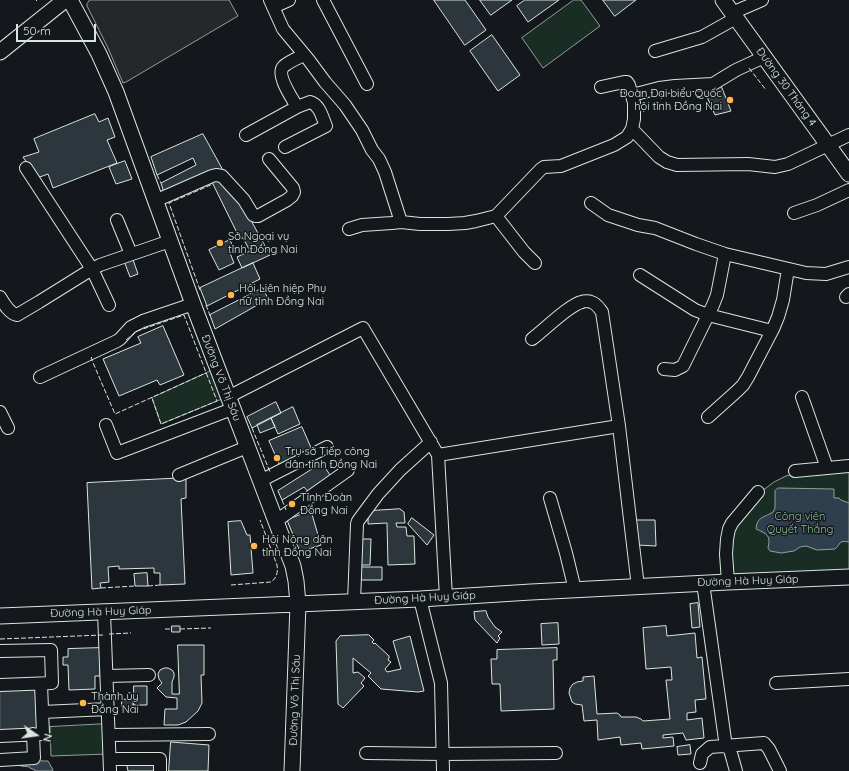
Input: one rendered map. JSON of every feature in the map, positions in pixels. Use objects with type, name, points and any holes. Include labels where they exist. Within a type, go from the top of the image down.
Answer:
[{"type":"main road","points":[[0,52],[65,0]]},
{"type":"main road","name":"Đường Võ Thị Sáu","points":[[70,0],[106,68],[230,403],[295,573],[298,604],[291,771]]},
{"type":"main road","name":"Đường 30 Tháng 4","points":[[730,7],[764,57],[849,174]]},
{"type":"main road","name":"Đường Hà Huy Giáp","points":[[0,616],[420,599],[703,583],[849,577]]},
{"type":"street","points":[[289,0],[272,3],[283,29],[352,114],[372,150],[379,159],[385,172],[401,222]]},
{"type":"street","points":[[323,0],[367,84]]},
{"type":"street","points":[[655,51],[702,37],[730,7],[762,0]]},
{"type":"street","points":[[297,107],[284,82],[282,70],[285,65],[304,55]]},
{"type":"street","points":[[632,95],[659,88],[713,84],[736,70],[764,57]]},
{"type":"street","points":[[349,229],[362,225],[401,222],[448,224],[476,221],[496,216],[544,167],[561,166],[614,145],[627,137],[632,129],[634,103],[629,85],[627,82],[624,82],[601,87]]},
{"type":"street","points":[[246,134],[297,107],[310,102],[314,103],[318,108],[326,126],[285,147]]},
{"type":"street","points":[[632,129],[659,157],[677,165],[748,164],[775,167],[788,164],[849,135]]},
{"type":"street","points":[[155,201],[212,176],[220,175],[244,200],[253,215],[258,216],[287,200],[294,192],[293,188],[269,159]]},
{"type":"street","points":[[26,168],[92,269],[109,305]]},
{"type":"street","points":[[794,213],[817,205],[849,190]]},
{"type":"street","points":[[590,203],[608,215],[638,225],[660,229],[725,254],[806,273],[826,274],[849,267]]},
{"type":"street","points":[[496,216],[524,252],[535,263]]},
{"type":"street","points":[[117,220],[131,254]]},
{"type":"street","points":[[0,297],[9,310],[17,315],[92,269],[170,241]]},
{"type":"street","points":[[664,369],[675,370],[683,366],[717,295],[725,254]]},
{"type":"street","points":[[708,417],[743,385],[748,377],[778,317],[783,300],[788,269]]},
{"type":"street","points":[[640,275],[695,310],[708,315],[772,331]]},
{"type":"street","points":[[532,339],[575,305],[582,302],[590,301],[598,306],[602,312],[620,426],[638,587]]},
{"type":"street","points":[[40,377],[120,339],[131,327],[143,321],[193,304]]},
{"type":"street","points":[[106,425],[117,453],[230,403],[364,328],[438,455],[446,597]]},
{"type":"street","points":[[802,397],[827,468]]},
{"type":"street","points":[[0,412],[8,428]]},
{"type":"street","points":[[438,455],[620,426]]},
{"type":"street","points":[[354,602],[358,521],[378,494],[400,470],[431,442]]},
{"type":"street","points":[[179,475],[247,447]]},
{"type":"street","points":[[260,481],[327,447]]},
{"type":"street","points":[[795,471],[849,466]]},
{"type":"street","points":[[276,521],[348,470]]},
{"type":"street","points":[[728,582],[726,554],[729,529],[732,523],[758,492]]},
{"type":"street","points":[[550,498],[575,590]]},
{"type":"street","points":[[703,583],[727,747],[736,771]]},
{"type":"street","points":[[420,599],[441,683],[443,771]]},
{"type":"street","points":[[104,612],[110,765],[160,759],[160,771]]},
{"type":"street","points":[[0,651],[51,650],[52,683],[0,685]]},
{"type":"street","points":[[107,676],[149,675]]},
{"type":"street","points":[[776,683],[849,679]]},
{"type":"street","points":[[0,736],[43,734],[41,684]]},
{"type":"street","points":[[42,712],[108,709]]},
{"type":"street","points":[[0,760],[34,758],[33,734]]},
{"type":"street","points":[[109,735],[209,734]]},
{"type":"street","points":[[700,763],[702,754],[710,747],[727,747],[764,743],[769,749],[780,771]]},
{"type":"street","points":[[366,753],[556,753]]},
{"type":"green space","points":[[574,0],[581,0],[600,26],[543,68],[522,38]]},
{"type":"green space","points":[[211,371],[222,399],[161,424],[152,398]]},
{"type":"green space","name":"Công viên Quyết Thắng","points":[[849,469],[849,571],[731,576],[730,534],[762,491],[774,482],[786,476],[801,473]]},
{"type":"green space","points":[[106,724],[108,754],[51,756],[50,727]]},
{"type":"shaded area","points":[[90,0],[229,0],[238,16],[123,83],[108,48],[87,6]]},
{"type":"water","points":[[778,488],[834,489],[834,498],[839,498],[849,503],[849,542],[841,542],[835,549],[817,550],[806,546],[800,547],[794,551],[781,553],[770,551],[768,548],[769,540],[767,536],[763,532],[756,529],[759,519],[773,512],[775,508],[775,491]]},
{"type":"water","points":[[21,760],[48,761],[53,771],[35,771],[30,767],[21,766]]},
{"type":"building","points":[[434,0],[465,0],[486,30],[465,45]]},
{"type":"building","points":[[480,0],[512,0],[491,15]]},
{"type":"building","points":[[525,0],[559,0],[528,22],[517,6]]},
{"type":"building","points":[[603,0],[636,0],[615,16]]},
{"type":"building","points":[[492,35],[520,75],[498,91],[470,51]]},
{"type":"building","points":[[720,83],[731,111],[715,115],[703,88]]},
{"type":"building","points":[[95,114],[99,122],[108,118],[115,137],[107,140],[117,163],[53,188],[48,174],[37,178],[23,157],[39,152],[34,139]]},
{"type":"building","points":[[203,134],[224,172],[164,193],[161,183],[196,165],[193,158],[157,175],[151,157]]},
{"type":"building","points":[[125,161],[132,179],[116,184],[109,167]]},
{"type":"building","points":[[221,179],[248,215],[270,255],[242,268],[237,257],[250,251],[243,238],[240,239],[211,180]]},
{"type":"building","points":[[230,240],[235,251],[230,253],[234,263],[219,270],[209,250]]},
{"type":"building","points":[[132,257],[138,274],[130,277],[124,261]]},
{"type":"building","points":[[253,263],[260,279],[207,306],[200,288]]},
{"type":"building","points":[[263,288],[268,299],[215,329],[210,315]]},
{"type":"building","points":[[163,326],[184,375],[160,385],[157,380],[119,396],[103,359],[141,343],[138,337]]},
{"type":"building","points":[[276,402],[281,413],[252,428],[247,417]]},
{"type":"building","points":[[293,407],[300,424],[278,434],[271,418]]},
{"type":"building","points":[[271,418],[275,427],[260,433],[257,425]]},
{"type":"building","name":"Trụ sở Tiếp công dân tỉnh Đồng Nai","points":[[302,427],[312,450],[280,466],[269,441]]},
{"type":"building","points":[[322,463],[332,478],[310,494],[304,487],[282,500],[278,491]]},
{"type":"building","points":[[186,478],[186,498],[181,499],[185,584],[160,585],[160,573],[154,573],[154,568],[119,569],[119,566],[108,567],[109,582],[100,583],[101,588],[92,589],[87,483]]},
{"type":"building","points":[[400,509],[404,512],[405,523],[396,523],[397,527],[406,527],[407,536],[414,536],[415,564],[388,565],[387,523],[368,524],[368,515],[370,511]]},
{"type":"building","points":[[311,511],[321,545],[300,552],[287,520]]},
{"type":"building","points":[[412,518],[434,535],[427,545],[408,524]]},
{"type":"building","points":[[634,520],[655,520],[656,546],[637,545]]},
{"type":"building","points":[[241,521],[247,535],[250,535],[253,573],[231,575],[228,522]]},
{"type":"building","points":[[360,539],[371,539],[370,565],[359,565]]},
{"type":"building","points":[[359,567],[382,567],[382,580],[359,580]]},
{"type":"building","points":[[147,573],[148,586],[135,586],[134,574]]},
{"type":"building","points":[[698,603],[700,627],[692,628],[690,604]]},
{"type":"building","points":[[486,611],[495,627],[502,632],[498,636],[500,638],[497,643],[475,620],[474,612]]},
{"type":"building","points":[[558,623],[559,644],[542,645],[541,624]]},
{"type":"building","points":[[172,626],[180,626],[180,632],[172,632]]},
{"type":"building","points":[[666,626],[667,636],[695,633],[697,658],[702,657],[706,699],[695,700],[696,712],[687,713],[687,720],[702,718],[704,738],[686,740],[683,733],[663,735],[663,738],[673,737],[674,746],[642,749],[641,743],[621,745],[620,737],[598,740],[597,720],[584,721],[582,705],[572,702],[569,693],[573,684],[583,681],[583,677],[594,676],[597,714],[617,713],[621,717],[636,717],[643,721],[670,719],[666,680],[672,680],[671,667],[646,669],[643,628]]},
{"type":"building","points":[[369,635],[374,640],[372,642],[389,656],[388,660],[391,662],[385,669],[387,672],[401,669],[393,641],[410,636],[424,691],[418,692],[381,689],[368,676],[371,673],[353,658],[353,673],[358,672],[365,678],[361,683],[364,686],[343,708],[338,704],[336,641],[340,636]]},
{"type":"building","points":[[178,645],[204,645],[204,675],[201,675],[202,703],[198,711],[186,722],[178,725],[164,725],[165,709],[177,709],[177,698],[166,697],[157,688],[162,683],[158,674],[160,670],[164,668],[172,670],[174,677],[172,682],[172,694],[179,694]]},
{"type":"building","points":[[100,648],[100,676],[95,676],[95,689],[69,690],[68,665],[63,665],[63,657],[68,657],[68,649]]},
{"type":"building","points":[[557,648],[557,660],[553,660],[554,709],[501,711],[500,684],[492,684],[491,659],[497,659],[497,650]]},
{"type":"building","points":[[0,680],[38,689],[39,729],[0,730]]},
{"type":"building","points":[[134,686],[147,686],[147,705],[134,705]]},
{"type":"building","points":[[122,699],[133,700],[133,709],[122,707]]},
{"type":"building","points":[[171,742],[209,745],[208,771],[169,771]]},
{"type":"building","points":[[690,745],[691,754],[678,755],[677,747]]},
{"type":"building","points":[[155,765],[155,771],[128,771],[127,766]]},
{"type":"fence","points":[[749,68],[766,90]]},
{"type":"fence","points":[[157,175],[161,183]]},
{"type":"fence","points":[[200,290],[169,203],[213,184]]},
{"type":"fence","points":[[206,305],[211,318]]},
{"type":"fence","points":[[126,340],[137,331],[184,315],[217,401],[161,424],[152,398]]},
{"type":"fence","points":[[92,357],[91,358],[115,414],[206,373]]},
{"type":"fence","points":[[252,428],[270,472]]},
{"type":"fence","points":[[282,500],[286,510]]},
{"type":"fence","points":[[231,585],[271,582],[276,577],[277,565],[260,520]]},
{"type":"fence","points":[[148,586],[160,585]]},
{"type":"fence","points":[[101,588],[135,586]]},
{"type":"fence","points":[[180,629],[211,628]]},
{"type":"fence","points":[[165,629],[172,629]]},
{"type":"fence","points":[[109,634],[131,633]]},
{"type":"fence","points":[[0,639],[103,635]]},
{"type":"place","name":"Đoàn Đại biểu Quốc hội tỉnh Đồng Nai","points":[[730,100]]},
{"type":"place","name":"Sở Ngoại vụ tỉnh Đồng Nai","points":[[220,243]]},
{"type":"place","name":"Hội Liên hiệp Phụ nữ tỉnh Đồng Nai","points":[[231,295]]},
{"type":"place","name":"Trụ sở Tiếp công dân tỉnh Đồng Nai","points":[[277,458]]},
{"type":"place","name":"Tỉnh Đoàn Đồng Nai","points":[[292,504]]},
{"type":"place","name":"Hội Nông dân tỉnh Đồng Nai","points":[[254,546]]},
{"type":"place","name":"Thành ủy Đồng Nai","points":[[83,703]]}]
